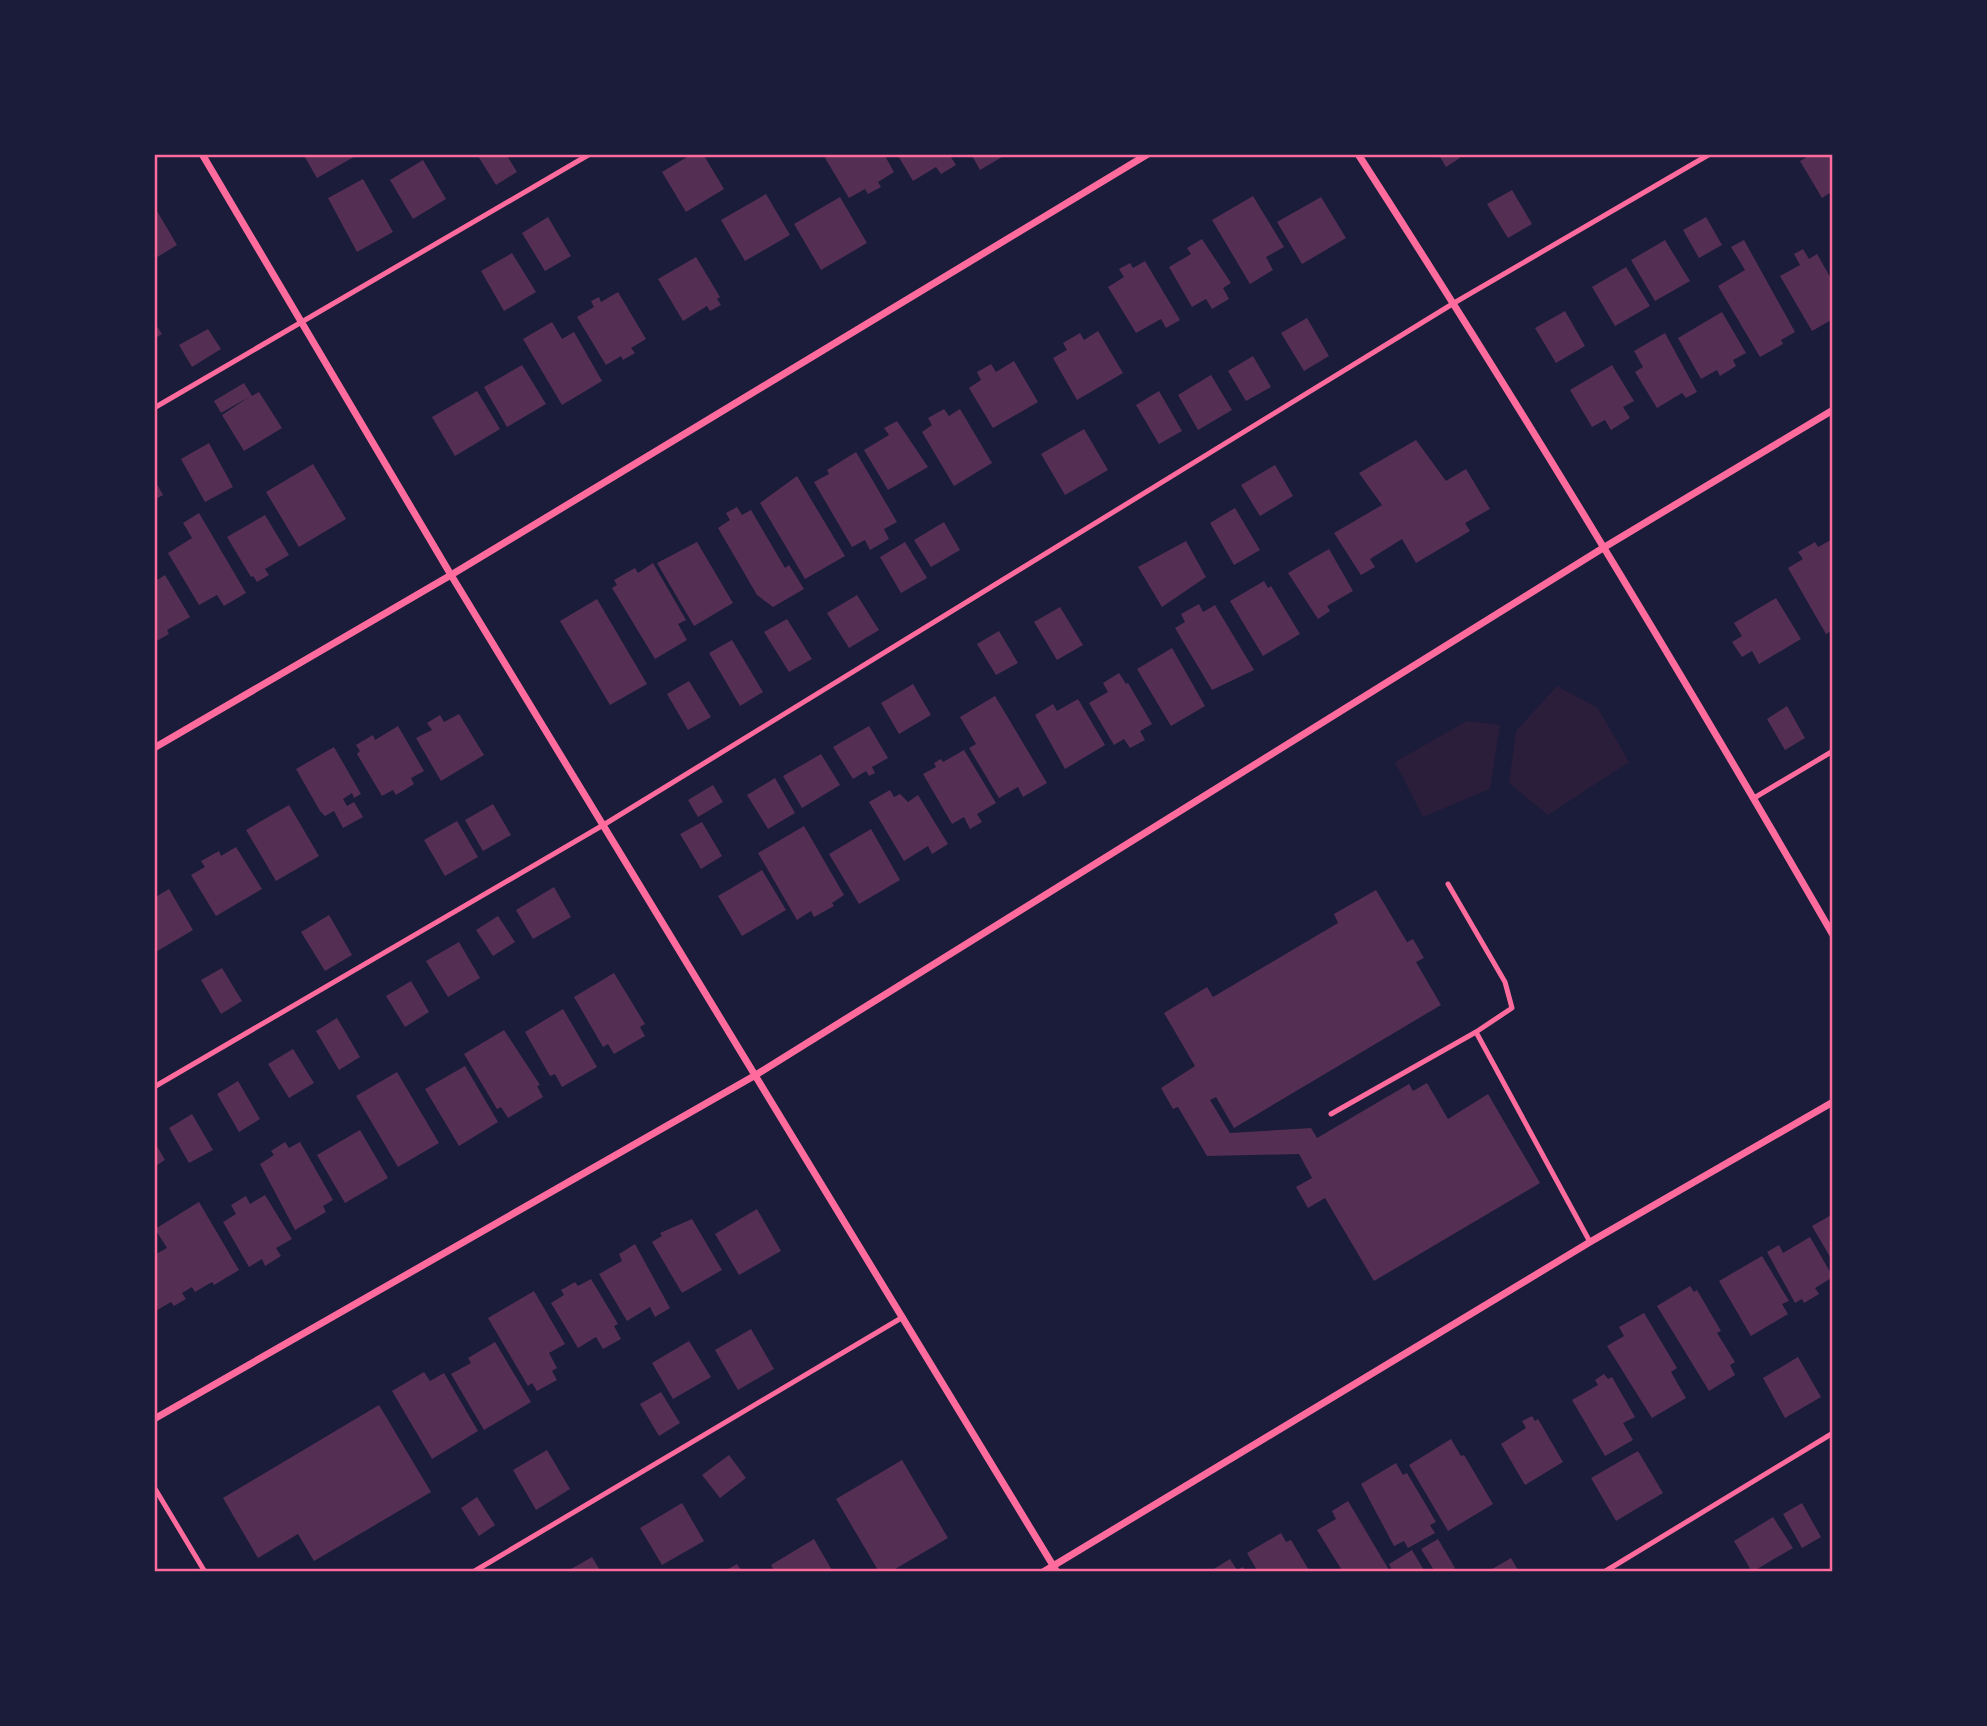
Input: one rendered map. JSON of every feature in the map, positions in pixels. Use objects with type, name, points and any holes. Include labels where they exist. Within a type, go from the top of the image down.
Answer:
[{"type":"street","points":[[202,154],[451,575],[605,824],[754,1076],[1055,1569]]},
{"type":"street","points":[[154,748],[451,575],[1149,154]]},
{"type":"street","points":[[1358,154],[1454,303],[1754,798],[1833,935]]},
{"type":"street","points":[[154,1419],[754,1076],[1603,548],[1833,410]]},
{"type":"street","points":[[1043,1572],[1055,1569],[1590,1242],[1833,1102]]},
{"type":"lane","points":[[154,408],[590,154]]},
{"type":"lane","points":[[154,1087],[605,824],[1454,303],[1710,154]]},
{"type":"lane","points":[[1754,798],[1833,751]]},
{"type":"lane","points":[[1331,1114],[1476,1032],[1513,1007],[1506,982],[1448,884]]},
{"type":"lane","points":[[1476,1032],[1590,1242]]},
{"type":"lane","points":[[473,1572],[903,1317]]},
{"type":"lane","points":[[1604,1572],[1833,1433]]},
{"type":"lane","points":[[154,1487],[205,1572]]},
{"type":"shaded area","points":[[1557,686],[1598,708],[1629,762],[1548,815],[1509,783],[1516,731]]},
{"type":"shaded area","points":[[1467,721],[1500,725],[1490,789],[1423,817],[1395,762]]},
{"type":"building","points":[[303,154],[359,154],[317,178]]},
{"type":"building","points":[[506,154],[517,172],[496,185],[478,156]]},
{"type":"building","points":[[692,154],[703,154],[724,189],[686,212],[662,172]]},
{"type":"building","points":[[832,154],[884,154],[894,172],[878,182],[881,187],[868,194],[865,189],[849,198],[825,158]]},
{"type":"building","points":[[897,154],[949,154],[956,165],[941,174],[936,167],[913,181]]},
{"type":"building","points":[[971,154],[1007,154],[980,170]]},
{"type":"building","points":[[1432,154],[1458,154],[1460,158],[1446,167],[1439,155],[1434,158]]},
{"type":"building","points":[[1812,154],[1833,155],[1833,191],[1822,198],[1800,161]]},
{"type":"building","points":[[423,160],[446,199],[413,219],[390,180]]},
{"type":"building","points":[[363,179],[393,232],[357,252],[328,198]]},
{"type":"building","points":[[1512,190],[1532,224],[1508,238],[1487,204]]},
{"type":"building","points":[[766,194],[790,235],[745,261],[721,220]]},
{"type":"building","points":[[1253,196],[1284,247],[1266,257],[1273,270],[1250,284],[1212,220]]},
{"type":"building","points":[[840,197],[867,243],[821,270],[794,224]]},
{"type":"building","points":[[1321,197],[1346,238],[1302,264],[1277,222]]},
{"type":"building","points":[[154,206],[177,245],[154,259]]},
{"type":"building","points":[[548,217],[571,256],[545,271],[522,233]]},
{"type":"building","points":[[1706,217],[1722,245],[1699,258],[1683,230]]},
{"type":"building","points":[[1202,239],[1231,283],[1223,288],[1229,299],[1212,309],[1206,299],[1192,307],[1169,267],[1191,254],[1187,248]]},
{"type":"building","points":[[1665,240],[1690,281],[1655,301],[1631,260]]},
{"type":"building","points":[[1744,240],[1795,332],[1781,340],[1783,344],[1760,357],[1718,286],[1745,270],[1731,247]]},
{"type":"building","points":[[1803,249],[1809,259],[1817,254],[1833,282],[1833,319],[1812,331],[1780,276],[1800,265],[1794,254]]},
{"type":"building","points":[[512,253],[536,292],[504,311],[481,271]]},
{"type":"building","points":[[696,257],[720,297],[717,299],[721,305],[710,311],[707,306],[683,321],[658,279]]},
{"type":"building","points":[[1145,261],[1180,320],[1166,328],[1161,319],[1136,333],[1108,287],[1124,277],[1119,269],[1130,263],[1133,268]]},
{"type":"building","points":[[1626,267],[1650,306],[1615,326],[1592,287]]},
{"type":"building","points":[[618,292],[646,339],[631,348],[635,353],[623,360],[621,356],[606,365],[577,317],[594,307],[591,301],[599,297],[601,302]]},
{"type":"building","points":[[1565,311],[1585,346],[1556,363],[1535,328]]},
{"type":"building","points":[[1722,312],[1746,353],[1733,360],[1736,366],[1720,376],[1717,370],[1701,379],[1678,338]]},
{"type":"building","points":[[1307,318],[1329,356],[1304,371],[1281,333]]},
{"type":"building","points":[[154,322],[162,334],[154,339]]},
{"type":"building","points":[[552,322],[562,339],[574,332],[602,381],[562,405],[523,339]]},
{"type":"building","points":[[208,329],[221,349],[192,367],[179,345]]},
{"type":"building","points":[[1098,331],[1123,373],[1077,400],[1053,358],[1067,350],[1063,343],[1080,333],[1084,340]]},
{"type":"building","points":[[1665,333],[1697,392],[1686,398],[1682,393],[1657,408],[1635,372],[1643,367],[1634,351]]},
{"type":"building","points":[[1253,356],[1271,387],[1246,401],[1228,371]]},
{"type":"building","points":[[1014,361],[1038,402],[993,428],[969,388],[981,380],[977,372],[991,364],[996,372]]},
{"type":"building","points":[[522,365],[546,404],[507,427],[484,387]]},
{"type":"building","points":[[1612,365],[1634,401],[1623,407],[1630,418],[1611,430],[1605,420],[1592,427],[1570,390]]},
{"type":"building","points":[[1211,375],[1232,410],[1198,430],[1178,395]]},
{"type":"building","points":[[244,383],[252,396],[259,392],[282,428],[244,451],[222,415],[249,397],[221,413],[214,401]]},
{"type":"building","points":[[477,391],[500,429],[455,456],[432,417]]},
{"type":"building","points":[[1159,391],[1182,431],[1159,444],[1136,405]]},
{"type":"building","points":[[944,409],[949,416],[960,409],[992,463],[954,486],[922,432],[932,425],[928,418]]},
{"type":"building","points":[[897,421],[928,467],[888,490],[864,450],[889,435],[884,428]]},
{"type":"building","points":[[1084,429],[1108,470],[1065,495],[1041,454]]},
{"type":"building","points":[[1416,440],[1446,481],[1466,469],[1490,509],[1465,523],[1470,531],[1416,563],[1402,539],[1370,559],[1375,567],[1361,575],[1334,533],[1382,505],[1359,473]]},
{"type":"building","points":[[209,443],[233,487],[205,502],[181,459]]},
{"type":"building","points":[[856,452],[897,522],[884,529],[889,539],[870,550],[865,540],[852,547],[814,482],[829,474],[827,470]]},
{"type":"building","points":[[313,464],[346,519],[299,547],[266,492]]},
{"type":"building","points":[[1275,465],[1293,496],[1260,516],[1241,485]]},
{"type":"building","points":[[797,476],[845,556],[805,579],[760,503]]},
{"type":"building","points":[[154,479],[163,495],[154,500]]},
{"type":"building","points":[[737,507],[742,515],[751,510],[785,568],[789,565],[804,589],[773,607],[757,595],[718,528],[730,520],[726,513]]},
{"type":"building","points":[[1235,508],[1260,550],[1234,565],[1210,523]]},
{"type":"building","points":[[199,513],[246,593],[224,606],[217,595],[199,605],[168,553],[192,538],[183,523]]},
{"type":"building","points":[[265,515],[289,555],[265,569],[269,575],[257,582],[251,577],[227,537]]},
{"type":"building","points":[[944,522],[960,550],[931,567],[914,540]]},
{"type":"building","points":[[1831,540],[1833,630],[1826,634],[1788,568],[1803,559],[1798,552],[1815,542],[1818,547]]},
{"type":"building","points":[[1186,541],[1206,577],[1162,607],[1138,567]]},
{"type":"building","points":[[697,542],[733,603],[694,626],[657,563]]},
{"type":"building","points":[[905,542],[927,578],[901,593],[880,557]]},
{"type":"building","points":[[1329,549],[1353,591],[1327,606],[1330,611],[1318,619],[1288,573]]},
{"type":"building","points":[[653,563],[686,620],[678,624],[687,640],[655,659],[612,588],[617,585],[614,580],[635,568],[638,573]]},
{"type":"building","points":[[165,575],[190,617],[167,630],[169,634],[155,642],[154,582]]},
{"type":"building","points":[[1264,581],[1268,588],[1271,586],[1300,634],[1263,656],[1230,601]]},
{"type":"building","points":[[857,595],[879,630],[849,648],[827,613]]},
{"type":"building","points":[[1776,598],[1801,639],[1759,664],[1752,651],[1742,657],[1732,642],[1742,636],[1734,623]]},
{"type":"building","points":[[597,599],[647,684],[610,705],[560,621]]},
{"type":"building","points":[[1199,604],[1203,612],[1215,605],[1254,670],[1212,690],[1175,628],[1185,622],[1181,614]]},
{"type":"building","points":[[1060,607],[1083,645],[1057,660],[1034,622]]},
{"type":"building","points":[[787,619],[812,659],[789,672],[764,632]]},
{"type":"building","points":[[999,631],[1018,663],[996,675],[977,644]]},
{"type":"building","points":[[732,640],[763,692],[740,706],[709,653]]},
{"type":"building","points":[[1172,648],[1205,706],[1171,726],[1137,669]]},
{"type":"building","points":[[1119,673],[1126,684],[1128,683],[1152,724],[1140,731],[1145,740],[1130,748],[1124,739],[1114,745],[1089,703],[1108,692],[1103,683]]},
{"type":"building","points":[[689,681],[711,717],[688,730],[667,694]]},
{"type":"building","points":[[913,684],[931,715],[899,734],[881,703]]},
{"type":"building","points":[[995,696],[1047,783],[1023,797],[1018,787],[999,798],[969,748],[976,744],[960,717]]},
{"type":"building","points":[[1078,699],[1105,745],[1065,769],[1035,715],[1053,704],[1057,711]]},
{"type":"building","points":[[1787,706],[1805,738],[1785,750],[1767,719]]},
{"type":"building","points":[[459,714],[484,755],[441,781],[416,738],[432,730],[427,723],[440,715],[444,722]]},
{"type":"building","points":[[398,726],[424,771],[411,778],[414,784],[396,795],[393,790],[382,796],[357,754],[360,751],[356,745],[373,735],[375,740]]},
{"type":"building","points":[[869,726],[888,758],[872,767],[875,773],[869,776],[866,771],[853,779],[833,747]]},
{"type":"building","points":[[334,747],[361,794],[354,798],[352,793],[343,799],[347,806],[354,802],[363,817],[343,828],[334,811],[325,816],[320,811],[296,769]]},
{"type":"building","points":[[964,750],[996,803],[977,814],[982,822],[970,829],[964,817],[952,824],[923,774],[936,767],[934,763],[941,759],[943,762]]},
{"type":"building","points":[[821,754],[840,785],[802,808],[783,776]]},
{"type":"building","points":[[775,778],[795,813],[768,829],[747,795]]},
{"type":"building","points":[[713,785],[723,802],[698,817],[688,800]]},
{"type":"building","points":[[890,790],[894,797],[900,794],[908,802],[918,795],[948,844],[932,854],[928,846],[904,861],[869,802]]},
{"type":"building","points":[[493,804],[511,835],[483,851],[465,820]]},
{"type":"building","points":[[289,805],[319,856],[276,881],[246,830]]},
{"type":"building","points":[[457,821],[478,857],[445,876],[424,840]]},
{"type":"building","points":[[702,822],[722,856],[701,869],[680,834]]},
{"type":"building","points":[[804,826],[844,895],[832,903],[834,906],[814,917],[811,911],[797,920],[758,853]]},
{"type":"building","points":[[871,829],[900,880],[859,904],[829,854]]},
{"type":"building","points":[[236,847],[262,889],[216,916],[191,875],[205,867],[201,861],[219,851],[221,856]]},
{"type":"building","points":[[762,870],[786,910],[742,936],[718,896]]},
{"type":"building","points":[[554,887],[571,917],[533,939],[516,910]]},
{"type":"building","points":[[169,889],[193,930],[154,953],[154,898]]},
{"type":"building","points":[[1376,890],[1407,942],[1413,939],[1424,958],[1416,962],[1441,1005],[1234,1128],[1216,1097],[1210,1100],[1230,1133],[1311,1128],[1317,1138],[1409,1084],[1413,1091],[1427,1083],[1448,1119],[1488,1094],[1540,1183],[1374,1281],[1325,1198],[1308,1208],[1296,1187],[1312,1178],[1299,1154],[1207,1156],[1178,1107],[1173,1109],[1161,1088],[1195,1066],[1164,1013],[1207,987],[1213,997],[1338,923],[1334,914]]},
{"type":"building","points":[[329,915],[352,955],[325,971],[301,932]]},
{"type":"building","points":[[498,916],[515,942],[493,956],[476,930]]},
{"type":"building","points":[[459,942],[480,978],[448,997],[426,961]]},
{"type":"building","points":[[222,968],[242,1001],[221,1014],[201,980]]},
{"type":"building","points":[[614,973],[645,1024],[640,1027],[645,1036],[614,1054],[608,1044],[603,1047],[574,997]]},
{"type":"building","points":[[411,981],[429,1012],[405,1027],[386,996]]},
{"type":"building","points":[[563,1009],[597,1067],[562,1087],[555,1074],[550,1076],[525,1032]]},
{"type":"building","points":[[337,1018],[360,1057],[339,1070],[316,1031]]},
{"type":"building","points":[[504,1030],[540,1085],[537,1086],[543,1097],[508,1118],[501,1107],[497,1109],[464,1054]]},
{"type":"building","points":[[293,1049],[314,1083],[289,1098],[268,1064]]},
{"type":"building","points":[[465,1066],[498,1122],[459,1146],[425,1089]]},
{"type":"building","points":[[397,1072],[439,1143],[398,1167],[356,1096]]},
{"type":"building","points":[[238,1081],[260,1119],[239,1132],[217,1094]]},
{"type":"building","points":[[192,1114],[213,1150],[189,1163],[169,1128]]},
{"type":"building","points":[[360,1130],[388,1178],[345,1203],[317,1155]]},
{"type":"building","points":[[154,1141],[165,1160],[154,1167]]},
{"type":"building","points":[[285,1142],[289,1148],[300,1142],[333,1200],[323,1206],[326,1212],[295,1230],[260,1164],[274,1155],[271,1151]]},
{"type":"building","points":[[265,1195],[292,1239],[276,1248],[281,1256],[265,1266],[262,1259],[249,1267],[223,1222],[236,1214],[231,1205],[246,1196],[250,1204]]},
{"type":"building","points":[[199,1202],[239,1270],[214,1285],[212,1282],[195,1292],[192,1287],[182,1293],[186,1299],[174,1306],[171,1302],[154,1312],[154,1255],[167,1248],[155,1229]]},
{"type":"building","points":[[757,1209],[781,1251],[739,1275],[715,1234]]},
{"type":"building","points":[[1833,1214],[1833,1262],[1812,1226]]},
{"type":"building","points":[[692,1219],[722,1270],[682,1293],[652,1242],[662,1236],[660,1233]]},
{"type":"building","points":[[1810,1237],[1833,1277],[1815,1288],[1819,1294],[1804,1303],[1802,1299],[1795,1303],[1767,1252],[1779,1245],[1783,1253]]},
{"type":"building","points":[[635,1244],[670,1308],[655,1317],[650,1307],[627,1321],[599,1274],[622,1261],[619,1254]]},
{"type":"building","points":[[1762,1256],[1789,1301],[1782,1304],[1788,1314],[1751,1336],[1719,1281]]},
{"type":"building","points":[[591,1279],[618,1324],[614,1326],[621,1339],[603,1349],[596,1337],[578,1348],[551,1303],[564,1295],[561,1290],[575,1282],[578,1286]]},
{"type":"building","points":[[1690,1286],[1694,1292],[1697,1290],[1721,1331],[1717,1333],[1735,1362],[1730,1365],[1735,1375],[1709,1391],[1657,1306]]},
{"type":"building","points":[[534,1291],[565,1344],[549,1353],[557,1368],[552,1371],[557,1380],[537,1391],[532,1383],[528,1386],[488,1318]]},
{"type":"building","points":[[1644,1313],[1677,1368],[1671,1372],[1686,1398],[1652,1418],[1607,1346],[1624,1336],[1619,1327]]},
{"type":"building","points":[[751,1329],[774,1369],[738,1390],[715,1350]]},
{"type":"building","points":[[689,1341],[711,1377],[673,1399],[652,1363]]},
{"type":"building","points":[[495,1342],[531,1402],[484,1430],[451,1374],[471,1363],[468,1358]]},
{"type":"building","points":[[1798,1357],[1821,1397],[1785,1418],[1763,1378]]},
{"type":"building","points":[[424,1372],[430,1381],[444,1373],[478,1431],[432,1459],[392,1391]]},
{"type":"building","points":[[1604,1374],[1608,1379],[1612,1377],[1635,1417],[1623,1423],[1633,1440],[1605,1456],[1572,1400],[1598,1385],[1595,1380]]},
{"type":"building","points":[[661,1392],[680,1423],[659,1436],[640,1404]]},
{"type":"building","points":[[379,1405],[431,1492],[314,1561],[298,1534],[258,1558],[223,1498]]},
{"type":"building","points":[[1532,1416],[1535,1421],[1538,1419],[1563,1462],[1525,1485],[1501,1444],[1526,1428],[1522,1421]]},
{"type":"building","points":[[1451,1439],[1461,1456],[1464,1455],[1493,1504],[1448,1531],[1409,1465]]},
{"type":"building","points":[[547,1450],[570,1489],[536,1510],[513,1470]]},
{"type":"building","points":[[1638,1451],[1663,1493],[1616,1521],[1591,1478]]},
{"type":"building","points":[[729,1455],[746,1478],[720,1498],[702,1475]]},
{"type":"building","points":[[902,1460],[948,1538],[890,1572],[879,1572],[836,1499]]},
{"type":"building","points":[[1396,1463],[1403,1475],[1407,1473],[1436,1522],[1430,1525],[1435,1533],[1408,1548],[1404,1541],[1394,1546],[1361,1484]]},
{"type":"building","points":[[477,1497],[495,1525],[479,1536],[461,1508]]},
{"type":"building","points":[[1348,1501],[1389,1570],[1386,1572],[1343,1572],[1317,1530],[1336,1519],[1332,1511]]},
{"type":"building","points":[[682,1503],[704,1541],[662,1565],[640,1528]]},
{"type":"building","points":[[1802,1503],[1821,1537],[1802,1548],[1783,1514]]},
{"type":"building","points":[[1773,1517],[1793,1548],[1752,1572],[1734,1541]]},
{"type":"building","points":[[1281,1533],[1286,1542],[1291,1540],[1310,1572],[1258,1572],[1247,1553]]},
{"type":"building","points":[[814,1539],[833,1572],[775,1572],[771,1565]]},
{"type":"building","points":[[1438,1539],[1455,1568],[1448,1572],[1435,1572],[1421,1549]]},
{"type":"building","points":[[1412,1550],[1425,1572],[1393,1572],[1389,1564]]},
{"type":"building","points":[[592,1557],[601,1572],[573,1572],[571,1569]]},
{"type":"building","points":[[1511,1558],[1519,1572],[1487,1572]]},
{"type":"building","points":[[1230,1559],[1237,1570],[1243,1567],[1246,1572],[1209,1572]]},
{"type":"building","points":[[737,1564],[742,1572],[723,1572]]}]
